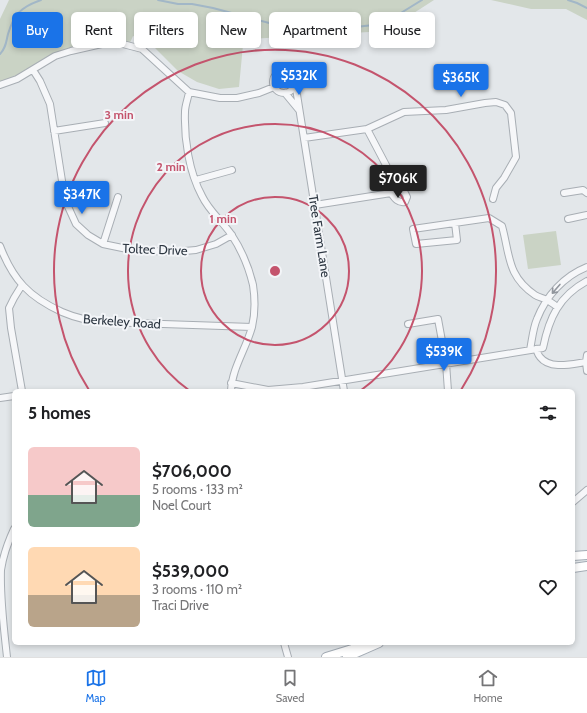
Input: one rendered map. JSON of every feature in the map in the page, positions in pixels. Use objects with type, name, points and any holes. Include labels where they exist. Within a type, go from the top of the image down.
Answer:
[{"type":"main road","points":[[575,556],[587,555]]},
{"type":"main road","points":[[575,568],[587,566]]},
{"type":"main road","points":[[326,657],[360,645]]},
{"type":"main road","points":[[347,657],[375,645]]},
{"type":"street","points":[[0,85],[18,79],[55,56],[106,43],[119,43],[142,49],[189,92],[220,98],[237,98],[259,93],[274,87]]},
{"type":"street","name":"Toltec Drive","points":[[33,70],[40,81],[50,104],[65,200],[76,224],[88,236],[103,244],[132,250],[173,252],[196,250],[216,244],[232,235]]},
{"type":"street","points":[[282,71],[290,73],[295,82],[291,91],[284,93],[278,92],[274,87],[273,78],[277,73],[282,71]]},
{"type":"street","name":"Tree Farm Lane","points":[[295,82],[344,389]]},
{"type":"street","points":[[189,92],[184,111],[190,157],[196,180],[202,196],[209,208],[232,235],[248,267],[253,285],[254,306],[252,327],[238,360],[231,383],[231,389]]},
{"type":"street","points":[[284,93],[299,110]]},
{"type":"street","points":[[304,138],[367,129],[404,112],[446,110],[496,102],[505,105],[511,113],[516,157],[504,178],[496,188],[493,199]]},
{"type":"street","points":[[54,131],[105,123]]},
{"type":"street","points":[[367,129],[397,186],[405,193],[407,197],[405,202],[400,202],[391,193]]},
{"type":"street","points":[[196,180],[232,170]]},
{"type":"street","points":[[315,205],[391,193],[397,186]]},
{"type":"street","points":[[564,193],[583,190],[587,193]]},
{"type":"street","points":[[103,244],[118,198]]},
{"type":"street","points":[[568,220],[587,215]]},
{"type":"street","points":[[455,223],[457,240],[416,244],[413,229],[489,218],[502,226],[511,268],[520,282],[536,296],[557,307]]},
{"type":"street","name":"Berkeley Road","points":[[0,246],[6,261],[22,285],[35,298],[53,308],[77,318],[90,321],[252,327]]},
{"type":"street","points":[[586,362],[555,365],[540,358],[533,349],[536,320],[546,300],[571,274],[587,266]]},
{"type":"street","points":[[280,389],[303,387],[543,348],[546,333],[557,307],[578,286],[587,281]]},
{"type":"street","points":[[22,285],[9,308],[22,389]]},
{"type":"street","points":[[408,324],[438,319],[446,363],[448,389]]},
{"type":"street","points":[[587,355],[587,371]]},
{"type":"street","points":[[231,383],[263,389]]},
{"type":"street","points":[[0,398],[12,396]]},
{"type":"street","points":[[575,500],[587,490]]},
{"type":"street","points":[[7,657],[2,604],[1,570],[7,545],[12,534]]},
{"type":"street","points":[[285,645],[288,657]]},
{"type":"green space","points":[[9,0],[434,0],[415,12],[369,12],[369,32],[361,32],[361,12],[269,12],[269,38],[261,38],[261,12],[206,12],[206,48],[243,48],[239,87],[219,89],[197,82],[178,71],[155,48],[198,48],[198,12],[134,12],[134,36],[129,45],[126,44],[126,12],[71,12],[71,48],[89,48],[71,51],[0,85],[0,19]]},
{"type":"green space","points":[[491,0],[587,0],[587,20],[566,9],[531,9]]},
{"type":"green space","points":[[556,231],[561,265],[528,269],[523,235]]},
{"type":"waterway","points":[[0,54],[5,47],[10,27],[19,12],[28,5],[41,0]]},
{"type":"waterway","points":[[158,0],[213,8],[273,24],[297,24],[337,29],[383,24],[422,0]]},
{"type":"waterway","points":[[568,0],[587,8]]}]
